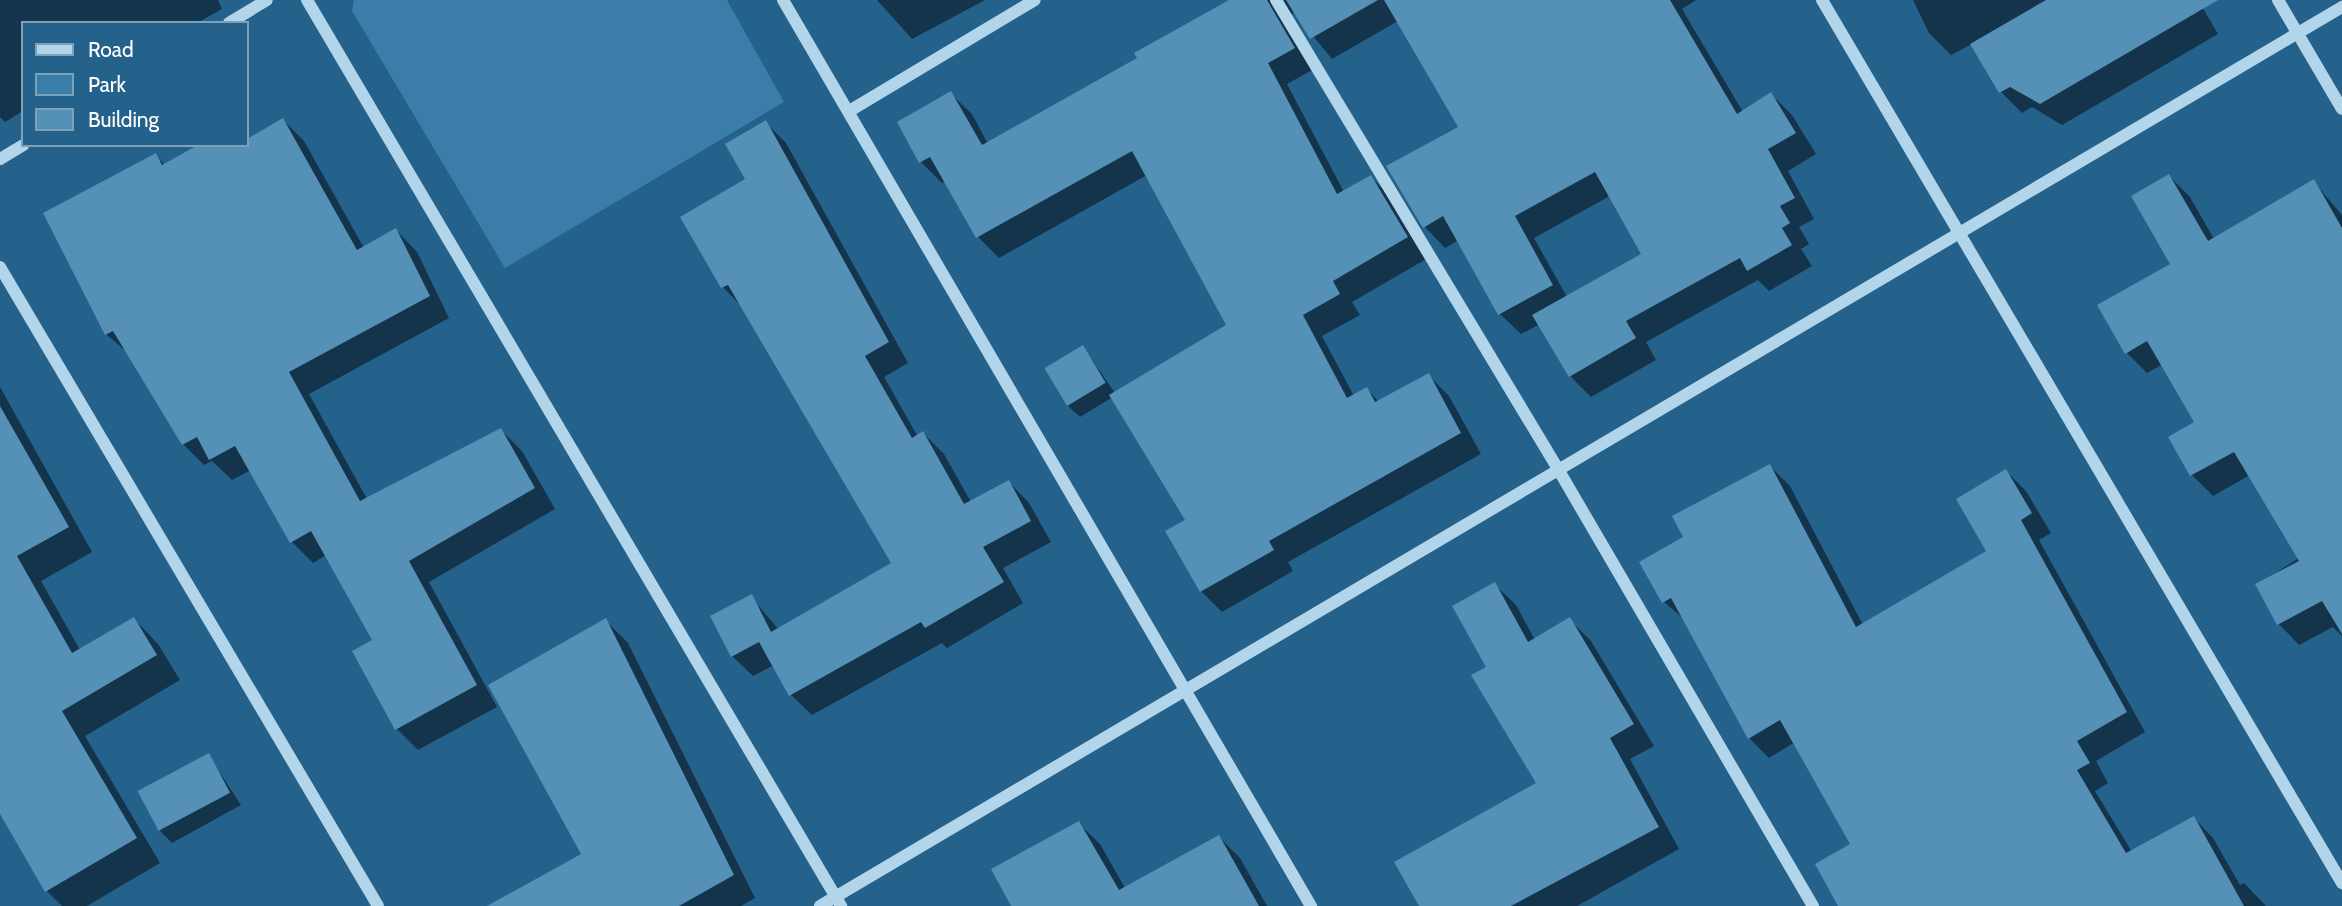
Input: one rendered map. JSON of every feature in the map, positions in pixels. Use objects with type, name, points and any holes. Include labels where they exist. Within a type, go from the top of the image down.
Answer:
[{"type":"street","points":[[232,21],[267,0]]},
{"type":"street","points":[[307,0],[838,901]]},
{"type":"street","points":[[783,0],[851,110],[1183,689],[1311,906]]},
{"type":"street","points":[[851,110],[1035,0]]},
{"type":"street","points":[[1276,0],[1558,469],[1813,906]]},
{"type":"street","points":[[1822,0],[1961,231],[2342,883]]},
{"type":"street","points":[[2278,0],[2342,109]]},
{"type":"street","points":[[820,906],[838,901],[1183,689],[2342,7]]},
{"type":"street","points":[[0,159],[21,146]]},
{"type":"street","points":[[0,267],[379,906]]},
{"type":"green space","points":[[354,0],[727,0],[784,102],[505,268],[352,11]]},
{"type":"building","points":[[1229,0],[1267,0],[1295,48],[1268,63],[1337,194],[1371,175],[1408,237],[1333,281],[1340,294],[1303,315],[1347,398],[1367,387],[1375,402],[1429,373],[1461,433],[1269,541],[1274,550],[1200,592],[1165,531],[1185,520],[1109,395],[1226,325],[1132,151],[976,238],[930,157],[919,163],[897,122],[951,91],[982,145],[1137,58],[1134,53]]},
{"type":"building","points":[[1286,0],[1378,0],[1310,39]]},
{"type":"building","points":[[1384,0],[1670,0],[1737,114],[1771,92],[1796,133],[1768,149],[1795,198],[1780,206],[1790,223],[1782,228],[1792,245],[1747,271],[1740,258],[1626,321],[1636,338],[1569,377],[1532,315],[1641,254],[1595,172],[1515,216],[1553,285],[1498,315],[1443,216],[1423,228],[1386,166],[1458,127]]},
{"type":"building","points":[[2046,0],[2218,0],[2040,104],[2010,87],[1999,93],[1970,44]]},
{"type":"building","points":[[283,118],[357,250],[396,228],[430,296],[289,372],[360,501],[501,428],[535,488],[409,561],[477,685],[395,730],[352,651],[372,640],[311,531],[290,543],[235,446],[209,460],[197,437],[182,445],[113,331],[105,335],[43,213],[156,153],[162,165],[194,147],[248,147],[248,138]]},
{"type":"building","points":[[766,120],[889,342],[865,356],[912,438],[923,431],[964,504],[1009,480],[1031,521],[983,547],[1004,582],[925,628],[921,622],[789,696],[759,642],[731,657],[710,616],[752,594],[771,632],[891,563],[728,285],[721,288],[680,217],[745,179],[725,144]]},
{"type":"building","points":[[2169,174],[2208,241],[2314,179],[2342,228],[2342,634],[2322,601],[2277,625],[2255,584],[2299,561],[2234,452],[2190,476],[2168,437],[2194,422],[2147,341],[2125,354],[2097,305],[2170,264],[2131,196]]},
{"type":"building","points":[[1083,345],[1106,383],[1067,406],[1044,368]]},
{"type":"building","points":[[0,406],[69,527],[17,556],[72,653],[134,617],[157,655],[62,711],[137,838],[45,892],[0,814]]},
{"type":"building","points":[[1770,464],[1856,627],[1986,551],[1956,499],[2006,469],[2032,513],[2021,520],[2127,712],[2077,741],[2090,763],[2077,770],[2126,853],[2194,816],[2244,906],[1838,906],[1815,864],[1850,844],[1780,720],[1748,739],[1671,598],[1662,603],[1639,562],[1683,537],[1672,516]]},
{"type":"building","points":[[1495,582],[1528,642],[1570,617],[1634,724],[1610,738],[1659,827],[1511,906],[1419,906],[1394,862],[1536,783],[1471,675],[1486,667],[1452,606]]},
{"type":"building","points":[[606,618],[734,875],[679,906],[487,906],[581,854],[488,685]]},
{"type":"building","points":[[209,753],[230,793],[159,831],[137,791]]},
{"type":"building","points":[[1079,821],[1119,890],[1219,835],[1259,906],[1011,906],[991,869]]}]
